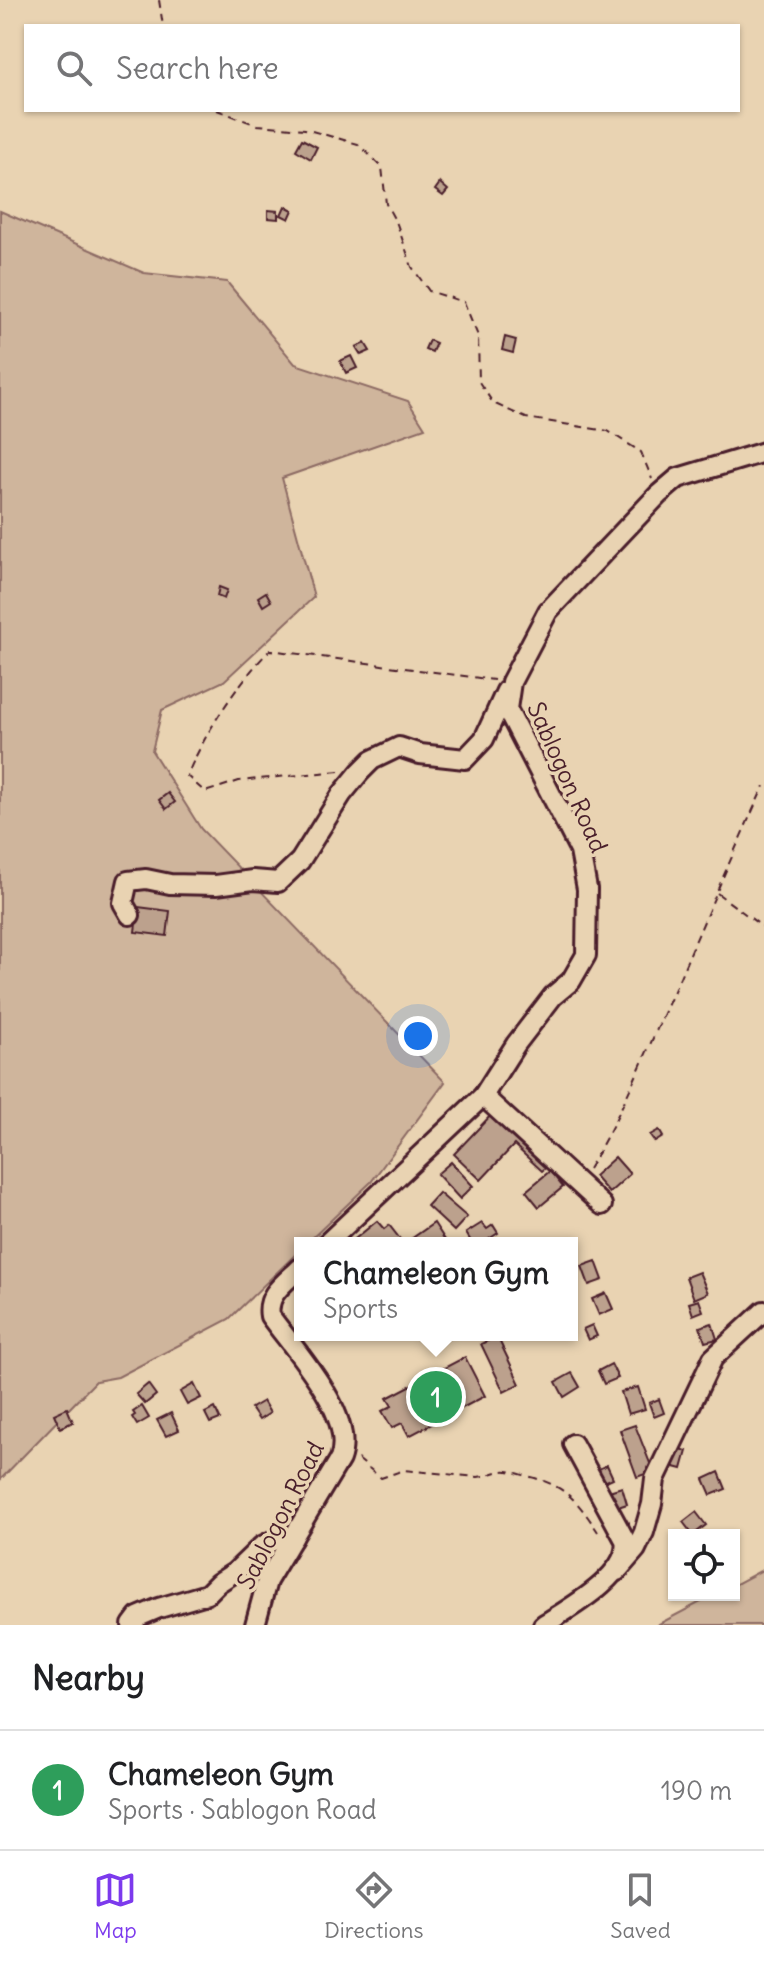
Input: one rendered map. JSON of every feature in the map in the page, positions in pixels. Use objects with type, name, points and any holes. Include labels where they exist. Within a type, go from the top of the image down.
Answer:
[{"type":"street","name":"Sablogon Road","points":[[333,1237],[483,1096],[538,1014],[571,981],[586,955],[587,889],[580,851],[507,709],[511,682],[548,611],[658,495],[678,478],[764,452]]},
{"type":"street","points":[[130,915],[123,903],[128,881],[146,879],[170,884],[216,885],[253,880],[278,882],[300,861],[342,794],[372,760],[399,747],[420,754],[465,759],[484,739],[511,682]]},
{"type":"street","points":[[483,1096],[602,1205]]},
{"type":"street","name":"Sablogon Road","points":[[255,1625],[267,1581],[344,1448],[331,1400],[270,1316],[268,1306],[273,1294],[294,1274]]},
{"type":"street","points":[[543,1625],[617,1571],[636,1549],[652,1504],[655,1479],[713,1358],[764,1311]]},
{"type":"street","points":[[573,1444],[625,1540],[627,1550],[617,1571]]},
{"type":"street","points":[[132,1625],[138,1617],[159,1608],[207,1594],[262,1546],[276,1539],[293,1538]]},
{"type":"path","points":[[159,0],[163,24]]},
{"type":"path","points":[[222,112],[257,125],[305,129],[358,144],[382,167],[386,204],[397,224],[412,267],[429,291],[464,302],[478,336],[479,382],[493,403],[526,418],[608,431],[641,452],[658,495]]},
{"type":"path","points":[[360,772],[334,770],[239,781],[205,792],[187,776],[200,746],[251,669],[270,650],[511,682]]},
{"type":"path","points":[[579,1184],[608,1136],[764,786]]},
{"type":"path","points":[[717,893],[764,928]]},
{"type":"path","points":[[344,1448],[381,1478],[404,1470],[478,1477],[503,1470],[560,1486],[581,1506],[598,1532]]},
{"type":"shaded area","points":[[0,211],[144,273],[227,282],[295,364],[408,401],[425,428],[282,478],[314,597],[224,681],[162,710],[152,751],[201,829],[445,1082],[371,1182],[313,1237],[294,1237],[294,1256],[229,1319],[118,1377],[96,1381],[0,1480]]},
{"type":"shaded area","points":[[764,1569],[764,1625],[657,1625],[703,1601],[740,1601],[740,1582]]},
{"type":"building","points":[[302,139],[317,147],[311,159],[296,150]]},
{"type":"building","points":[[440,183],[448,190],[443,196],[435,190]]},
{"type":"building","points":[[285,206],[293,210],[289,219],[281,215]]},
{"type":"building","points":[[268,210],[278,211],[278,219],[268,218]]},
{"type":"building","points":[[505,337],[516,340],[513,353],[502,350]]},
{"type":"building","points":[[429,340],[436,343],[432,352],[425,349]]},
{"type":"building","points":[[365,343],[370,351],[361,355],[356,347]]},
{"type":"building","points":[[351,356],[357,368],[346,373],[340,361]]},
{"type":"building","points":[[219,587],[227,590],[224,599],[217,596]]},
{"type":"building","points":[[266,592],[271,601],[263,606],[258,597]]},
{"type":"building","points":[[168,793],[175,802],[166,809],[159,800]]},
{"type":"building","points":[[138,907],[170,911],[167,936],[135,932]]},
{"type":"building","points":[[494,1112],[550,1164],[542,1171],[514,1145],[481,1180],[454,1154]]},
{"type":"building","points":[[659,1130],[663,1137],[655,1142],[650,1135]]},
{"type":"building","points":[[615,1157],[630,1174],[609,1193],[594,1176]]},
{"type":"building","points":[[451,1162],[473,1186],[460,1199],[437,1174]]},
{"type":"building","points":[[550,1171],[563,1187],[539,1207],[526,1191]]},
{"type":"building","points":[[439,1193],[467,1217],[454,1231],[427,1206]]},
{"type":"building","points":[[377,1221],[384,1229],[389,1225],[398,1237],[357,1237]]},
{"type":"building","points":[[434,1223],[443,1237],[414,1237]]},
{"type":"building","points":[[482,1223],[487,1229],[493,1225],[498,1233],[492,1237],[468,1237],[466,1233]]},
{"type":"building","points":[[596,1261],[603,1280],[589,1285],[582,1266]]},
{"type":"building","points":[[699,1272],[708,1293],[694,1299],[686,1277]]},
{"type":"building","points":[[606,1293],[613,1309],[599,1315],[592,1299]]},
{"type":"building","points":[[699,1300],[703,1311],[693,1315],[689,1303]]},
{"type":"building","points":[[712,1323],[717,1339],[705,1342],[700,1327]]},
{"type":"building","points":[[592,1325],[597,1336],[588,1340],[583,1329]]},
{"type":"building","points":[[499,1341],[520,1384],[504,1392],[481,1344]]},
{"type":"building","points":[[465,1357],[485,1396],[409,1436],[402,1423],[392,1428],[382,1411],[392,1406],[387,1398]]},
{"type":"building","points":[[611,1364],[618,1378],[604,1384],[598,1371]]},
{"type":"building","points":[[572,1373],[580,1387],[564,1397],[556,1382]]},
{"type":"building","points":[[148,1384],[156,1395],[145,1404],[136,1394]]},
{"type":"building","points":[[194,1384],[201,1398],[187,1405],[180,1392]]},
{"type":"building","points":[[638,1387],[645,1409],[628,1414],[621,1392]]},
{"type":"building","points":[[659,1399],[664,1413],[654,1417],[649,1403]]},
{"type":"building","points":[[263,1401],[270,1413],[259,1420],[251,1408]]},
{"type":"building","points":[[142,1406],[149,1418],[137,1425],[132,1417],[135,1415],[133,1412]]},
{"type":"building","points":[[67,1408],[73,1422],[60,1428],[54,1414]]},
{"type":"building","points":[[215,1408],[220,1419],[210,1423],[205,1413]]},
{"type":"building","points":[[171,1413],[179,1430],[166,1436],[157,1420]]},
{"type":"building","points":[[635,1425],[653,1471],[637,1477],[620,1430]]},
{"type":"building","points":[[673,1447],[687,1451],[682,1469],[667,1465]]},
{"type":"building","points":[[607,1465],[613,1478],[602,1483],[596,1470]]},
{"type":"building","points":[[719,1472],[726,1489],[711,1495],[704,1479]]},
{"type":"building","points":[[622,1487],[627,1504],[615,1508],[609,1491]]},
{"type":"building","points":[[696,1512],[706,1525],[701,1529],[688,1529],[683,1522]]},
{"type":"place","name":"Chameleon Gym","points":[[436,1397]]}]
